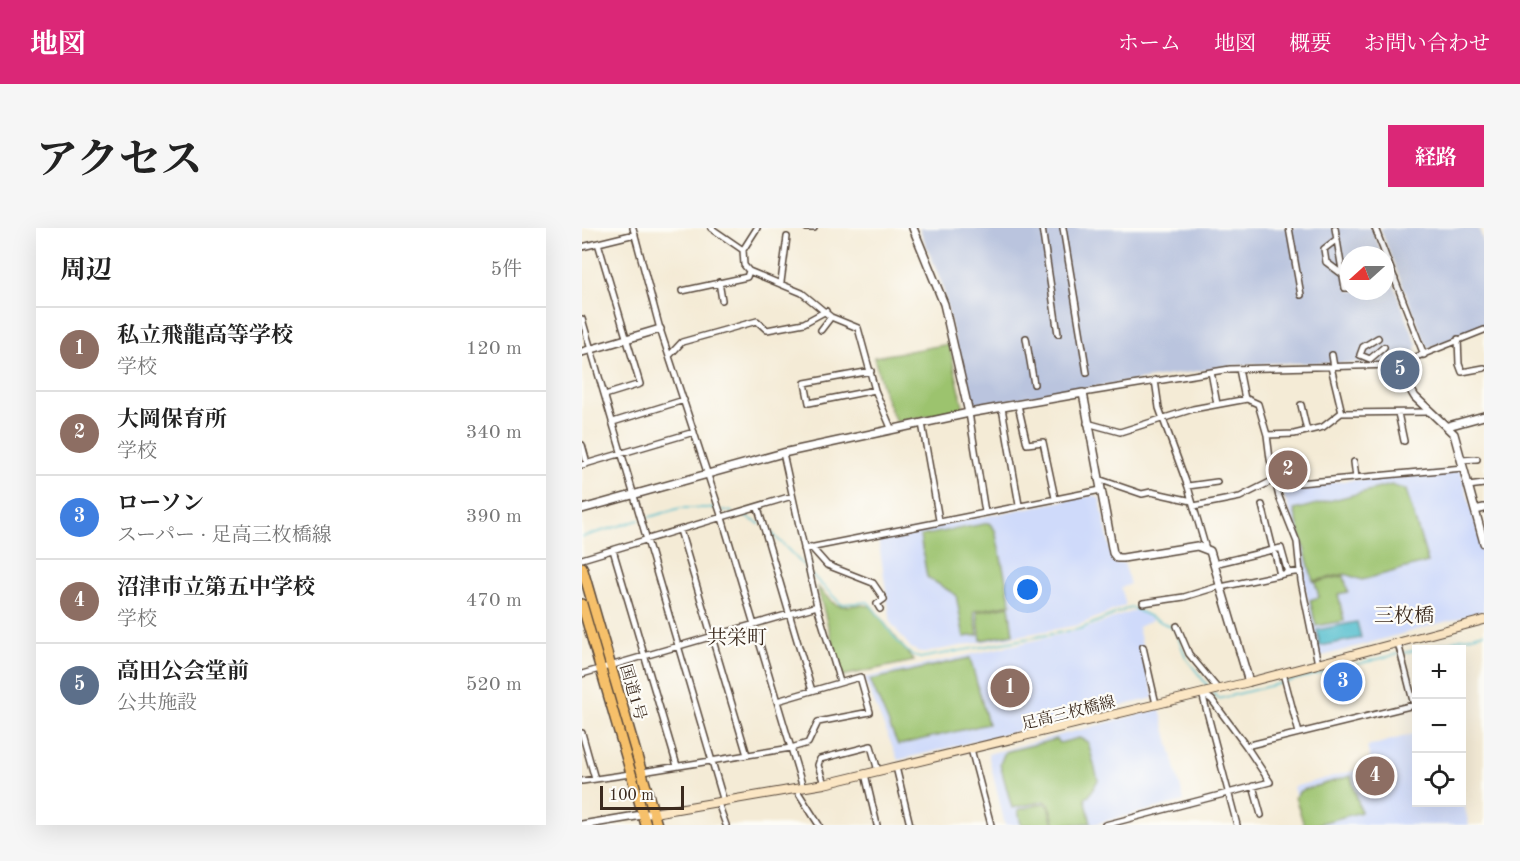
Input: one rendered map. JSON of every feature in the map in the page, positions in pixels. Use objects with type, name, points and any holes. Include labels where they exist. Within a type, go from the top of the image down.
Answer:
[{"type":"highway","name":"国道1号","points":[[582,567],[657,825]]},
{"type":"highway","name":"国道1号","points":[[582,604],[646,825]]},
{"type":"main road","name":"足高三枚橋線","points":[[654,813],[824,784],[1205,692],[1284,676],[1318,664],[1484,620]]},
{"type":"street","points":[[711,228],[743,250]]},
{"type":"street","points":[[757,228],[743,250],[744,264],[749,271],[802,292],[831,317],[858,328],[875,390],[891,428]]},
{"type":"street","points":[[807,228],[814,228]]},
{"type":"street","points":[[913,228],[944,304],[969,413],[985,512]]},
{"type":"street","points":[[1042,228],[1058,334]]},
{"type":"street","points":[[1064,228],[1086,373]]},
{"type":"street","points":[[1289,228],[1301,295]]},
{"type":"street","points":[[1335,228],[1340,260]]},
{"type":"street","points":[[1375,228],[1424,355]]},
{"type":"street","points":[[582,246],[634,231],[660,329],[755,624],[791,748],[800,789],[819,825]]},
{"type":"street","points":[[781,282],[787,237]]},
{"type":"street","points":[[1337,239],[1324,249],[1326,262],[1340,272]]},
{"type":"street","points":[[598,243],[640,384],[605,395]]},
{"type":"street","points":[[682,291],[747,277],[749,271]]},
{"type":"street","points":[[719,282],[723,300]]},
{"type":"street","points":[[669,356],[682,342],[757,321],[767,330],[804,323],[826,311]]},
{"type":"street","points":[[821,330],[831,317]]},
{"type":"street","points":[[582,319],[636,494],[711,760],[726,825]]},
{"type":"street","points":[[582,352],[660,329]]},
{"type":"street","points":[[582,509],[783,453],[891,428],[1155,380],[1212,372],[1287,366],[1396,365],[1484,330]]},
{"type":"street","points":[[1026,338],[1034,384]]},
{"type":"street","points":[[1378,338],[1363,347],[1360,355],[1370,359],[1384,347]]},
{"type":"street","points":[[1458,339],[1459,364],[1462,372],[1484,368]]},
{"type":"street","points":[[1332,355],[1342,413]]},
{"type":"street","points":[[1396,365],[1415,397],[1454,434],[1484,543]]},
{"type":"street","points":[[1239,369],[1245,399]]},
{"type":"street","points":[[871,371],[805,383],[809,403],[875,390]]},
{"type":"street","points":[[1212,372],[1217,404]]},
{"type":"street","points":[[1155,380],[1162,418],[1188,486],[1206,549]]},
{"type":"street","points":[[1083,393],[1113,553],[1117,558],[1197,546],[1210,551],[1249,682]]},
{"type":"street","points":[[1087,423],[1120,432],[1162,418],[1217,404],[1245,399],[1258,404],[1267,435],[1270,459],[1297,542],[1318,664]]},
{"type":"street","points":[[613,422],[684,400]]},
{"type":"street","points":[[1018,405],[1027,444],[1043,442],[1054,498]]},
{"type":"street","points":[[1301,405],[1307,431]]},
{"type":"street","points":[[1002,408],[1019,505]]},
{"type":"street","points":[[1267,435],[1276,437],[1323,427],[1342,413],[1430,412]]},
{"type":"street","points":[[1398,413],[1404,441]]},
{"type":"street","points":[[1448,426],[1484,416]]},
{"type":"street","points":[[922,423],[939,520]]},
{"type":"street","points":[[582,445],[585,464],[694,432]]},
{"type":"street","points":[[783,453],[792,496],[808,548],[817,606],[840,682]]},
{"type":"street","points":[[1098,479],[1142,494],[1152,492],[1193,504],[1240,496],[1277,482],[1356,478],[1462,464],[1477,459]]},
{"type":"street","points":[[1354,462],[1356,478]]},
{"type":"street","points":[[1188,486],[1217,482]]},
{"type":"street","points":[[1468,486],[1484,484]]},
{"type":"street","points":[[808,548],[939,520],[1101,490]]},
{"type":"street","points":[[582,559],[792,496]]},
{"type":"street","points":[[1262,505],[1280,575]]},
{"type":"street","points":[[758,508],[812,691]]},
{"type":"street","points":[[1475,510],[1484,508]]},
{"type":"street","points":[[680,530],[747,755]]},
{"type":"street","points":[[808,548],[827,565],[873,583],[884,599],[877,604],[880,609]]},
{"type":"street","points":[[1214,564],[1281,548],[1288,573]]},
{"type":"street","points":[[613,550],[677,766]]},
{"type":"street","points":[[1143,603],[1157,603],[1220,587],[1301,571]]},
{"type":"street","points":[[582,674],[817,606]]},
{"type":"street","points":[[1177,626],[1189,654],[1218,689]]},
{"type":"street","points":[[1246,746],[1414,705],[1398,643]]},
{"type":"street","points":[[1143,647],[1156,704]]},
{"type":"street","points":[[1284,676],[1299,733]]},
{"type":"street","points":[[642,772],[791,748],[808,743],[818,722],[870,712],[860,677],[777,701]]},
{"type":"street","points":[[1105,825],[1270,782],[1205,692]]},
{"type":"street","points":[[1205,692],[1237,825]]},
{"type":"street","points":[[582,733],[596,779]]},
{"type":"street","points":[[824,784],[818,765],[820,759],[871,746],[878,771]]},
{"type":"street","points":[[971,749],[991,825]]},
{"type":"street","points":[[896,767],[910,825]]},
{"type":"street","points":[[582,781],[630,774]]},
{"type":"street","points":[[865,774],[877,825]]},
{"type":"street","points":[[1253,786],[1261,815]]},
{"type":"street","points":[[582,825],[654,813]]},
{"type":"shaded area","points":[[919,228],[1372,228],[1379,246],[1340,246],[1340,300],[1394,300],[1394,285],[1417,345],[1415,352],[1384,363],[1274,363],[1230,366],[969,406],[942,284]]},
{"type":"shaded area","points":[[1380,228],[1479,228],[1484,245],[1484,326],[1428,349],[1394,263],[1394,246],[1387,246]]},
{"type":"shaded area","points":[[1457,470],[1461,472],[1484,554],[1484,611],[1319,657],[1304,582],[1300,542],[1281,487]]},
{"type":"shaded area","points":[[1094,495],[1100,499],[1112,559],[1116,564],[1124,563],[1130,584],[1121,588],[1126,605],[1079,625],[921,653],[911,648],[891,623],[878,537]]},
{"type":"shaded area","points":[[1136,610],[1153,620],[1138,627],[1154,698],[898,760],[864,678],[1081,630]]},
{"type":"shaded area","points":[[1160,709],[1184,801],[1090,825],[1005,825],[988,754]]},
{"type":"shaded area","points":[[1412,734],[1412,807],[1465,807],[1469,825],[1303,825],[1293,787],[1372,766],[1367,747]]},
{"type":"green space","points":[[949,344],[964,410],[896,422],[885,396],[874,357]]},
{"type":"green space","points":[[1391,485],[1406,490],[1428,562],[1362,580],[1345,574],[1313,581],[1294,510]]},
{"type":"green space","points":[[989,523],[995,530],[1011,604],[974,611],[978,635],[964,637],[956,595],[927,577],[920,536]]},
{"type":"green space","points":[[1344,576],[1348,592],[1338,594],[1344,621],[1316,626],[1310,600],[1319,597],[1315,582]]},
{"type":"green space","points":[[817,586],[837,605],[871,606],[914,661],[842,676]]},
{"type":"green space","points":[[1009,606],[1013,634],[981,640],[977,612]]},
{"type":"green space","points":[[970,658],[988,724],[898,745],[870,680]]},
{"type":"green space","points":[[1079,738],[1088,742],[1098,780],[1089,796],[1085,798],[1091,823],[1055,825],[1049,804],[1044,801],[1012,808],[1000,764],[1005,752],[1057,739],[1060,743]]},
{"type":"green space","points":[[1351,776],[1361,812],[1314,825],[1304,825],[1295,797],[1300,791]]},
{"type":"green space","points":[[1044,803],[1048,806],[1053,825],[1021,825],[1018,810]]},
{"type":"water","points":[[1357,622],[1361,638],[1320,646],[1317,630]]},
{"type":"waterway","points":[[643,519],[680,508],[718,508]]},
{"type":"waterway","points":[[723,510],[732,512]]},
{"type":"waterway","points":[[740,514],[760,524]]},
{"type":"waterway","points":[[582,537],[639,520]]},
{"type":"waterway","points":[[767,528],[807,569]]},
{"type":"waterway","points":[[812,575],[841,604],[868,602],[905,650],[920,658],[1080,629],[1131,607],[1175,629],[1186,658],[1210,689]]},
{"type":"waterway","points":[[1437,645],[1484,633]]},
{"type":"waterway","points":[[1404,653],[1412,651]]},
{"type":"waterway","points":[[1213,693],[1218,699],[1398,654]]},
{"type":"place","name":"高田公会堂前","points":[[1400,370]]},
{"type":"place","name":"大岡保育所","points":[[1288,470]]},
{"type":"place","name":"ローソン","points":[[1343,682]]},
{"type":"place","name":"私立飛龍高等学校","points":[[1010,688]]},
{"type":"place","name":"沼津市立第五中学校","points":[[1375,776]]},
{"type":"district","name":"三枚橋","points":[[1404,615]]},
{"type":"district","name":"共栄町","points":[[737,637]]}]
